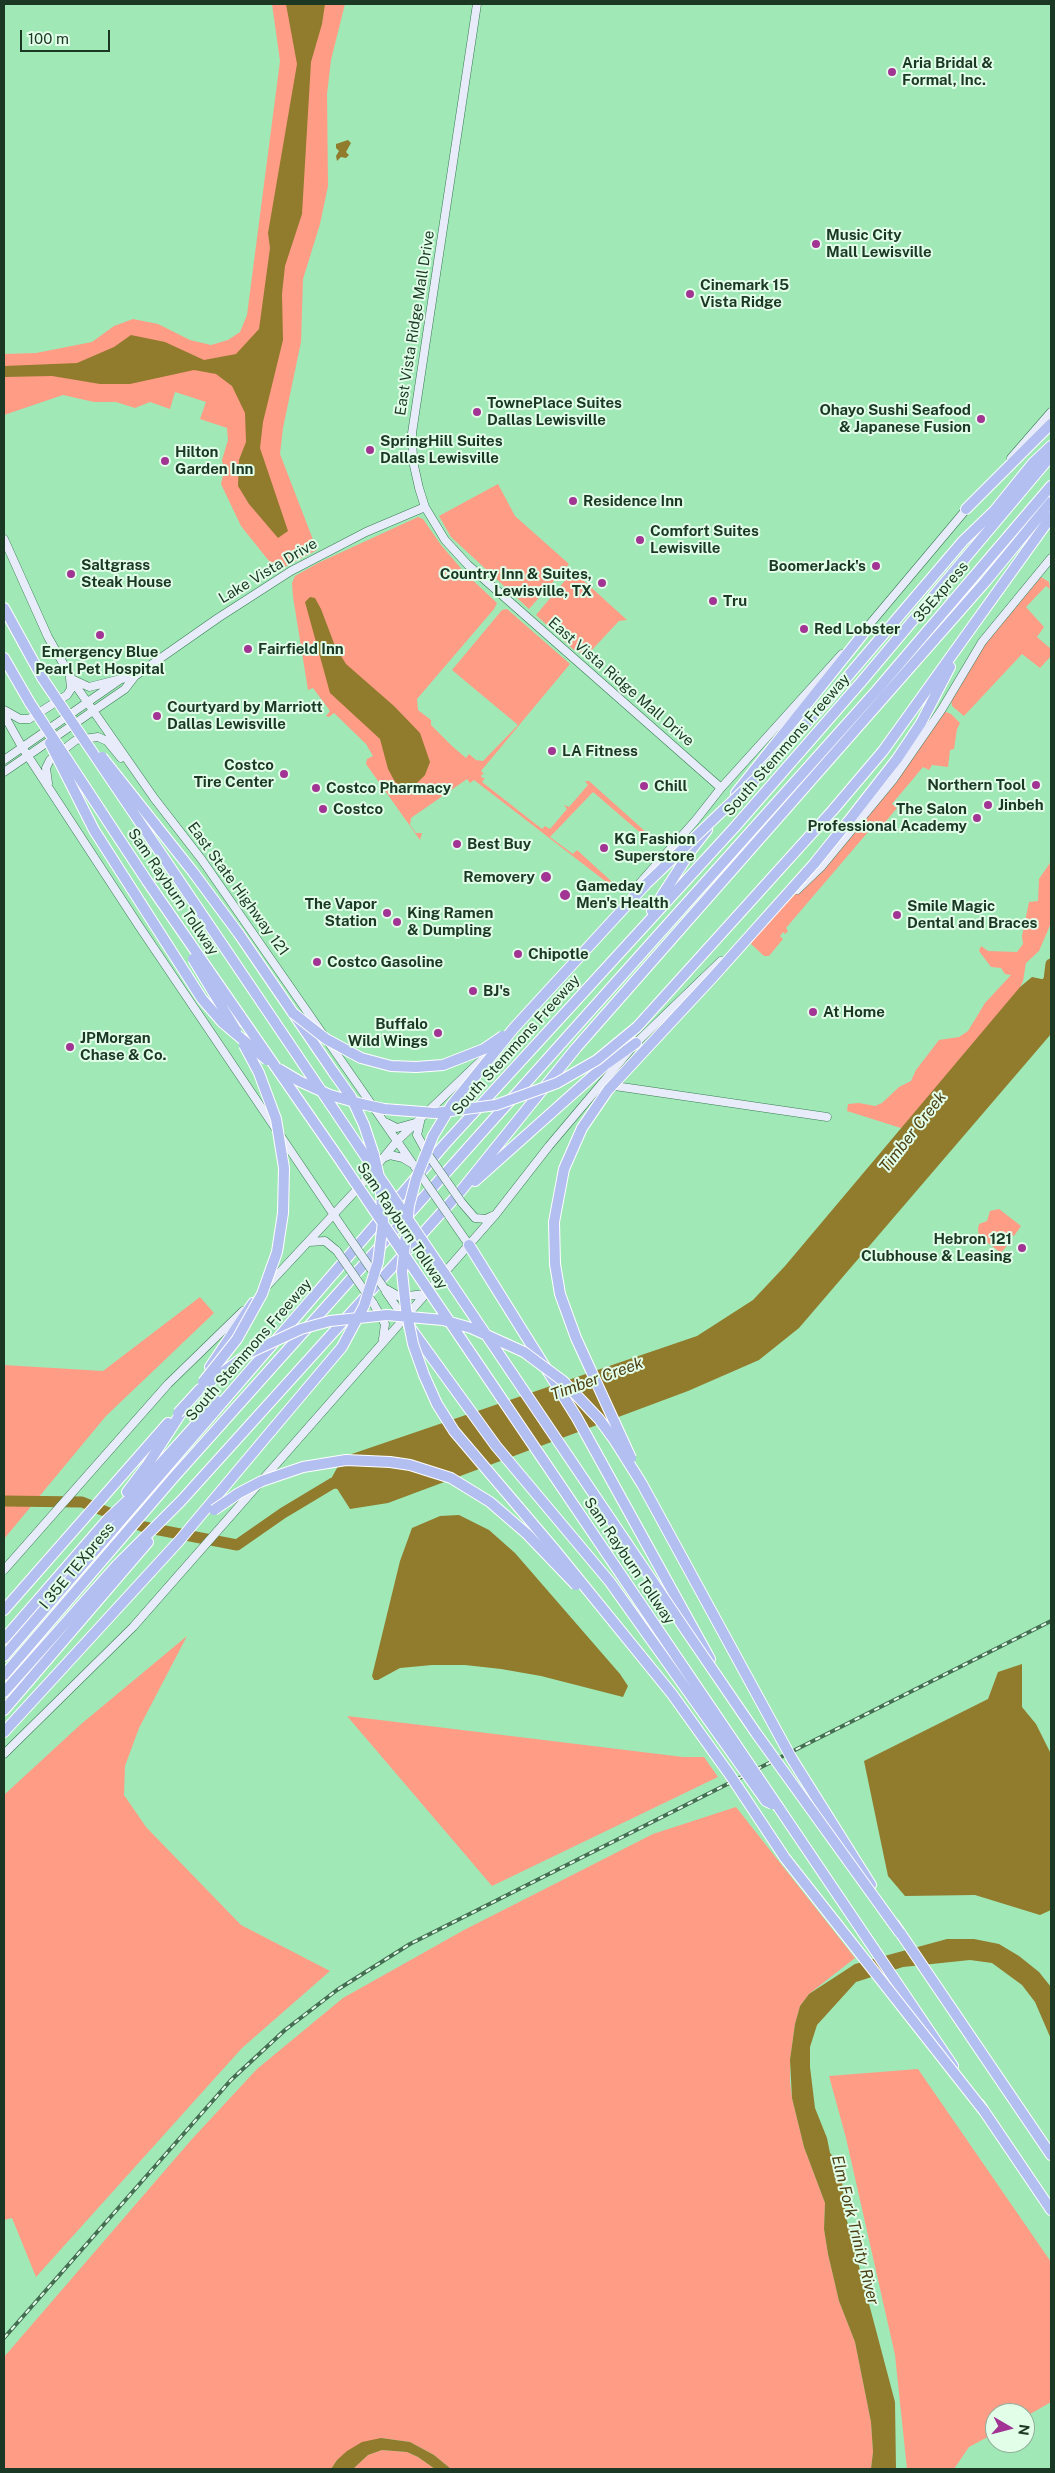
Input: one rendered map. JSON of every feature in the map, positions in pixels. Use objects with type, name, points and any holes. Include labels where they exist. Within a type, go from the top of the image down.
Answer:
[{"type":"highway","points":[[966,509],[1051,424]]},
{"type":"highway","points":[[1051,446],[1033,463],[995,510],[962,541],[825,703],[761,774],[646,884],[514,1028],[451,1106],[433,1136],[416,1179],[404,1235],[402,1272],[406,1309],[413,1344],[424,1375],[454,1431],[555,1550],[621,1634],[672,1694],[730,1775],[785,1858],[984,2111],[1051,2210]]},
{"type":"highway","name":"South Stemmons Freeway","points":[[160,1471],[252,1368],[445,1144],[734,828],[862,682],[1051,456]]},
{"type":"highway","points":[[1041,498],[1051,479]]},
{"type":"highway","name":"35Express","points":[[160,1471],[877,690],[1051,486]]},
{"type":"highway","points":[[4,1692],[194,1487],[460,1192],[576,1048],[986,581],[1051,502]]},
{"type":"highway","points":[[28,700],[99,838],[176,959],[202,998],[218,1017],[251,1048],[299,1081],[330,1095],[384,1109],[435,1113],[496,1105],[557,1083],[597,1060],[637,1027],[833,810],[883,751],[1051,516]]},
{"type":"highway","name":"Sam Rayburn Tollway","points":[[4,608],[45,683],[732,1698]]},
{"type":"highway","points":[[637,935],[692,849],[863,634]]},
{"type":"highway","points":[[642,1484],[576,1338],[560,1294],[555,1264],[554,1222],[564,1169],[582,1128],[608,1090],[714,977],[814,864],[897,759],[921,722],[962,642]]},
{"type":"highway","name":"Sam Rayburn Tollway","points":[[4,658],[28,700],[147,881],[338,1157],[984,2111]]},
{"type":"highway","points":[[4,1732],[179,1540],[342,1347],[364,1306],[378,1262],[383,1222],[380,1181],[366,1132],[351,1097],[231,922],[194,872],[45,683]]},
{"type":"highway","points":[[4,1610],[178,1413],[237,1339],[262,1294],[281,1233],[284,1168],[276,1119],[259,1073],[147,881]]},
{"type":"highway","points":[[293,1013],[326,1039],[361,1058],[391,1066],[443,1065],[464,1059],[484,1049],[514,1028]]},
{"type":"highway","points":[[460,1192],[497,1163],[605,1065],[636,1043]]},
{"type":"highway","points":[[469,1245],[577,1418],[732,1698],[900,1933],[1051,2155]]},
{"type":"highway","points":[[4,1639],[108,1519],[160,1471],[236,1326],[258,1296]]},
{"type":"highway","points":[[178,1413],[222,1371],[274,1339],[330,1321],[372,1315],[414,1316],[471,1328],[524,1352],[545,1367],[563,1381],[599,1419],[642,1484],[792,1758],[900,1933]]},
{"type":"highway","points":[[404,1318],[496,1446],[610,1582],[766,1800],[779,1808]]},
{"type":"highway","points":[[179,1540],[239,1492],[283,1473],[326,1462],[346,1460],[410,1465],[457,1482],[508,1515],[621,1634]]},
{"type":"highway","name":"I 35E TEXpress","points":[[4,1675],[98,1556],[160,1471]]},
{"type":"highway","points":[[4,1656],[98,1556]]},
{"type":"highway","points":[[4,1710],[120,1568]]},
{"type":"main road","name":"East Vista Ridge Mall Drive","points":[[477,4],[412,433],[414,472],[425,507],[445,540],[468,565],[721,788]]},
{"type":"main road","name":"South Stemmons Freeway","points":[[4,1570],[168,1384],[258,1296],[309,1242],[397,1141],[505,1038],[670,851],[721,788],[834,662],[863,634],[966,509],[1051,412]]},
{"type":"main road","name":"Lake Vista Drive","points":[[4,772],[29,757],[125,688],[135,676],[218,618],[293,570],[366,532],[425,507]]},
{"type":"main road","name":"East State Highway 121","points":[[4,539],[30,600],[70,676],[152,796],[202,860],[469,1245]]},
{"type":"main road","points":[[4,1754],[133,1627],[239,1508],[381,1343],[496,1214],[548,1146],[636,1043],[822,866],[893,780],[942,709],[982,642],[1051,558]]},
{"type":"main road","points":[[70,676],[88,686],[119,680]]},
{"type":"main road","points":[[4,710],[20,719],[29,719],[67,695],[71,689],[70,676]]},
{"type":"main road","name":"Lake Vista Drive","points":[[4,760],[119,680],[135,676]]},
{"type":"main road","points":[[4,715],[22,747],[139,926],[404,1318]]},
{"type":"main road","points":[[50,788],[46,776],[46,768],[50,760],[76,740],[98,737],[107,741],[152,796]]},
{"type":"main road","points":[[602,1083],[827,1117]]},
{"type":"main road","points":[[382,1118],[390,1126],[397,1128],[409,1126],[421,1120]]},
{"type":"main road","points":[[421,1120],[417,1135],[427,1153],[470,1214],[481,1220],[496,1214]]},
{"type":"main road","points":[[382,1159],[390,1155],[403,1158],[414,1166]]},
{"type":"main road","points":[[309,1242],[325,1241],[337,1251],[385,1324],[381,1343]]},
{"type":"main road","points":[[384,1288],[400,1297],[425,1294]]},
{"type":"shaded area","points":[[272,4],[345,4],[331,60],[327,94],[328,186],[320,224],[303,279],[301,342],[283,428],[280,454],[317,550],[277,571],[241,526],[221,484],[224,471],[222,460],[228,440],[227,428],[200,419],[206,402],[175,392],[170,409],[150,402],[135,408],[116,402],[94,402],[63,395],[4,415],[4,354],[36,353],[92,342],[114,326],[133,319],[158,324],[190,340],[211,345],[228,340],[240,332],[247,315],[280,61]]},
{"type":"shaded area","points":[[498,484],[515,516],[569,564],[529,609],[451,537],[439,516]]},
{"type":"shaded area","points":[[418,517],[423,519],[441,545],[465,573],[497,603],[494,609],[417,699],[418,710],[431,720],[431,725],[452,746],[466,758],[469,754],[476,760],[483,761],[518,725],[452,670],[502,610],[507,609],[570,664],[481,771],[484,774],[481,775],[482,778],[485,778],[482,782],[542,829],[545,826],[550,829],[567,809],[564,805],[569,807],[588,785],[585,781],[589,781],[647,833],[646,838],[643,842],[643,835],[593,792],[550,837],[573,854],[577,850],[611,881],[609,884],[474,780],[470,783],[467,779],[411,818],[410,825],[416,833],[422,833],[420,840],[366,764],[367,759],[373,756],[366,744],[334,713],[329,717],[326,716],[330,711],[313,688],[308,690],[293,597],[292,583],[295,576],[318,563]]},
{"type":"shaded area","points":[[573,571],[627,620],[619,621],[585,655],[574,650],[536,615]]},
{"type":"shaded area","points":[[1041,577],[1049,582],[1050,589],[1046,586],[1026,607],[1044,627],[1037,637],[1051,649],[1051,656],[1040,668],[1022,654],[964,716],[952,706],[951,699],[979,652]]},
{"type":"shaded area","points":[[946,712],[951,714],[960,723],[957,729],[954,749],[950,750],[948,767],[932,765],[929,770],[923,767],[892,804],[897,808],[876,833],[874,825],[786,928],[788,931],[785,934],[783,932],[780,936],[783,939],[769,956],[764,956],[751,944],[754,935],[822,868],[942,714]]},
{"type":"shaded area","points":[[1051,857],[1051,923],[1039,951],[1026,963],[1023,981],[1015,998],[904,1129],[847,1111],[848,1104],[859,1103],[875,1106],[882,1103],[899,1087],[911,1081],[916,1070],[939,1040],[959,1037],[968,1031],[985,1003],[1011,975],[1005,974],[1001,968],[991,967],[979,951],[981,946],[988,951],[1017,952],[1023,944],[1022,936],[1029,902],[1038,901],[1039,879],[1050,863]]},
{"type":"shaded area","points":[[999,1209],[1021,1226],[1014,1236],[1012,1235],[1007,1241],[1009,1243],[1001,1253],[979,1236],[978,1229],[979,1224],[987,1221],[990,1211]]},
{"type":"shaded area","points":[[200,1297],[214,1313],[106,1416],[4,1539],[4,1365],[103,1371]]},
{"type":"shaded area","points":[[187,1636],[139,1728],[125,1766],[124,1795],[146,1827],[241,1925],[330,1971],[242,2048],[36,2277],[12,2218],[4,2220],[4,1795],[80,1725]]},
{"type":"shaded area","points":[[347,1716],[683,1757],[704,1757],[718,1777],[492,1886]]},
{"type":"shaded area","points":[[736,1807],[855,1958],[809,1994],[800,2006],[795,2024],[790,2060],[790,2082],[804,2147],[825,2203],[824,2229],[839,2301],[855,2342],[871,2422],[873,2452],[871,2469],[451,2469],[434,2455],[410,2442],[381,2438],[337,2460],[331,2469],[4,2469],[4,2357],[192,2139],[257,2069],[343,1998],[464,1930],[653,1834]]},
{"type":"shaded area","points":[[918,2069],[1051,2262],[1051,2402],[1035,2411],[1035,2403],[985,2403],[985,2438],[969,2447],[954,2469],[907,2469],[895,2355],[846,2138],[829,2076]]},
{"type":"shaded area","points":[[382,2450],[407,2452],[435,2469],[353,2469],[368,2455]]},
{"type":"water","points":[[286,4],[325,4],[322,24],[311,62],[302,214],[285,266],[282,294],[283,340],[263,422],[260,448],[288,531],[278,538],[249,504],[238,486],[239,460],[246,442],[245,413],[232,386],[216,374],[194,370],[130,384],[100,384],[52,376],[4,377],[4,366],[77,363],[114,347],[131,335],[165,342],[204,360],[236,354],[259,329],[270,248],[268,233],[297,64]]},
{"type":"water","points":[[348,140],[351,143],[346,152],[349,155],[346,158],[341,157],[337,161],[336,156],[339,151],[336,148],[336,144]]},
{"type":"water","points":[[310,597],[315,598],[321,609],[335,646],[346,664],[394,706],[420,733],[430,762],[425,775],[415,785],[406,788],[395,782],[388,769],[380,739],[330,693],[305,602]]},
{"type":"water","points":[[1032,977],[1051,981],[1051,1034],[799,1328],[759,1360],[688,1391],[388,1503],[350,1509],[331,1479],[343,1457],[697,1336],[753,1300],[785,1266],[1020,987]]},
{"type":"water","points":[[459,1515],[489,1530],[515,1553],[620,1674],[628,1686],[623,1697],[541,1676],[465,1665],[432,1665],[400,1668],[378,1680],[374,1680],[372,1676],[400,1561],[412,1528],[440,1516]]},
{"type":"water","points":[[1022,1664],[1022,1707],[1036,1724],[1051,1754],[1051,1910],[1040,1915],[975,1895],[905,1896],[888,1876],[864,1761],[988,1699],[998,1672]]},
{"type":"water","points":[[947,1939],[974,1939],[999,1944],[1019,1956],[1039,1972],[1051,1987],[1051,2039],[1035,2002],[1022,1985],[992,1963],[970,1960],[903,1967],[856,1982],[817,2025],[810,2047],[810,2067],[815,2108],[827,2138],[830,2153],[840,2164],[846,2217],[895,2402],[896,2469],[871,2469],[873,2452],[871,2422],[855,2342],[839,2301],[828,2254],[824,2229],[825,2203],[804,2147],[792,2098],[790,2060],[795,2024],[800,2006],[809,1994],[855,1964]]},
{"type":"water","points":[[381,2438],[410,2442],[434,2455],[451,2469],[435,2469],[407,2452],[382,2450],[368,2455],[353,2469],[331,2469],[347,2451],[362,2442]]},
{"type":"waterway","name":"Timber Creek","points":[[1040,991],[1049,980],[1051,964]]},
{"type":"waterway","name":"Timber Creek","points":[[4,1501],[82,1502],[144,1527],[237,1545],[283,1513],[333,1483],[347,1484]]},
{"type":"railway","points":[[4,2338],[231,2080],[285,2030],[337,1990],[410,1944],[1051,1621]]},
{"type":"place","name":"Aria Bridal & Formal, Inc.","points":[[892,72]]},
{"type":"place","name":"Music City Mall Lewisville","points":[[816,244]]},
{"type":"place","name":"Cinemark 15 Vista Ridge","points":[[690,294]]},
{"type":"place","name":"TownePlace Suites Dallas Lewisville","points":[[477,412]]},
{"type":"place","name":"Ohayo Sushi Seafood & Japanese Fusion","points":[[981,419]]},
{"type":"place","name":"SpringHill Suites Dallas Lewisville","points":[[370,450]]},
{"type":"place","name":"Hilton Garden Inn","points":[[165,461]]},
{"type":"place","name":"Residence Inn","points":[[573,501]]},
{"type":"place","name":"Comfort Suites Lewisville","points":[[640,540]]},
{"type":"place","name":"BoomerJack's","points":[[876,566]]},
{"type":"place","name":"Saltgrass Steak House","points":[[71,574]]},
{"type":"place","name":"Country Inn & Suites, Lewisville, TX","points":[[602,583]]},
{"type":"place","name":"Tru","points":[[713,601]]},
{"type":"place","name":"Red Lobster","points":[[804,629]]},
{"type":"place","name":"Emergency Blue Pearl Pet Hospital","points":[[100,635]]},
{"type":"place","name":"Fairfield Inn","points":[[248,649]]},
{"type":"place","name":"Courtyard by Marriott Dallas Lewisville","points":[[157,716]]},
{"type":"place","name":"LA Fitness","points":[[552,751]]},
{"type":"place","name":"Costco Tire Center","points":[[284,774]]},
{"type":"place","name":"Northern Tool","points":[[1036,785]]},
{"type":"place","name":"Chill","points":[[644,786]]},
{"type":"place","name":"Costco Pharmacy","points":[[316,788]]},
{"type":"place","name":"Jinbeh","points":[[988,805]]},
{"type":"place","name":"Costco","points":[[323,809]]},
{"type":"place","name":"The Salon Professional Academy","points":[[977,818]]},
{"type":"place","name":"Best Buy","points":[[457,844]]},
{"type":"place","name":"KG Fashion Superstore","points":[[604,848]]},
{"type":"place","name":"Removery","points":[[546,877]]},
{"type":"place","name":"Gameday Men's Health","points":[[565,895]]},
{"type":"place","name":"The Vapor Station","points":[[387,913]]},
{"type":"place","name":"Smile Magic Dental and Braces","points":[[897,915]]},
{"type":"place","name":"King Ramen & Dumpling","points":[[397,922]]},
{"type":"place","name":"Chipotle","points":[[518,954]]},
{"type":"place","name":"Costco Gasoline","points":[[317,962]]},
{"type":"place","name":"BJ's","points":[[473,991]]},
{"type":"place","name":"At Home","points":[[813,1012]]},
{"type":"place","name":"Buffalo Wild Wings","points":[[438,1033]]},
{"type":"place","name":"JPMorgan Chase & Co.","points":[[70,1047]]},
{"type":"place","name":"Hebron 121 Clubhouse & Leasing","points":[[1022,1248]]},
{"type":"water label","name":"Elm Fork Trinity River","points":[[855,2230]]}]
